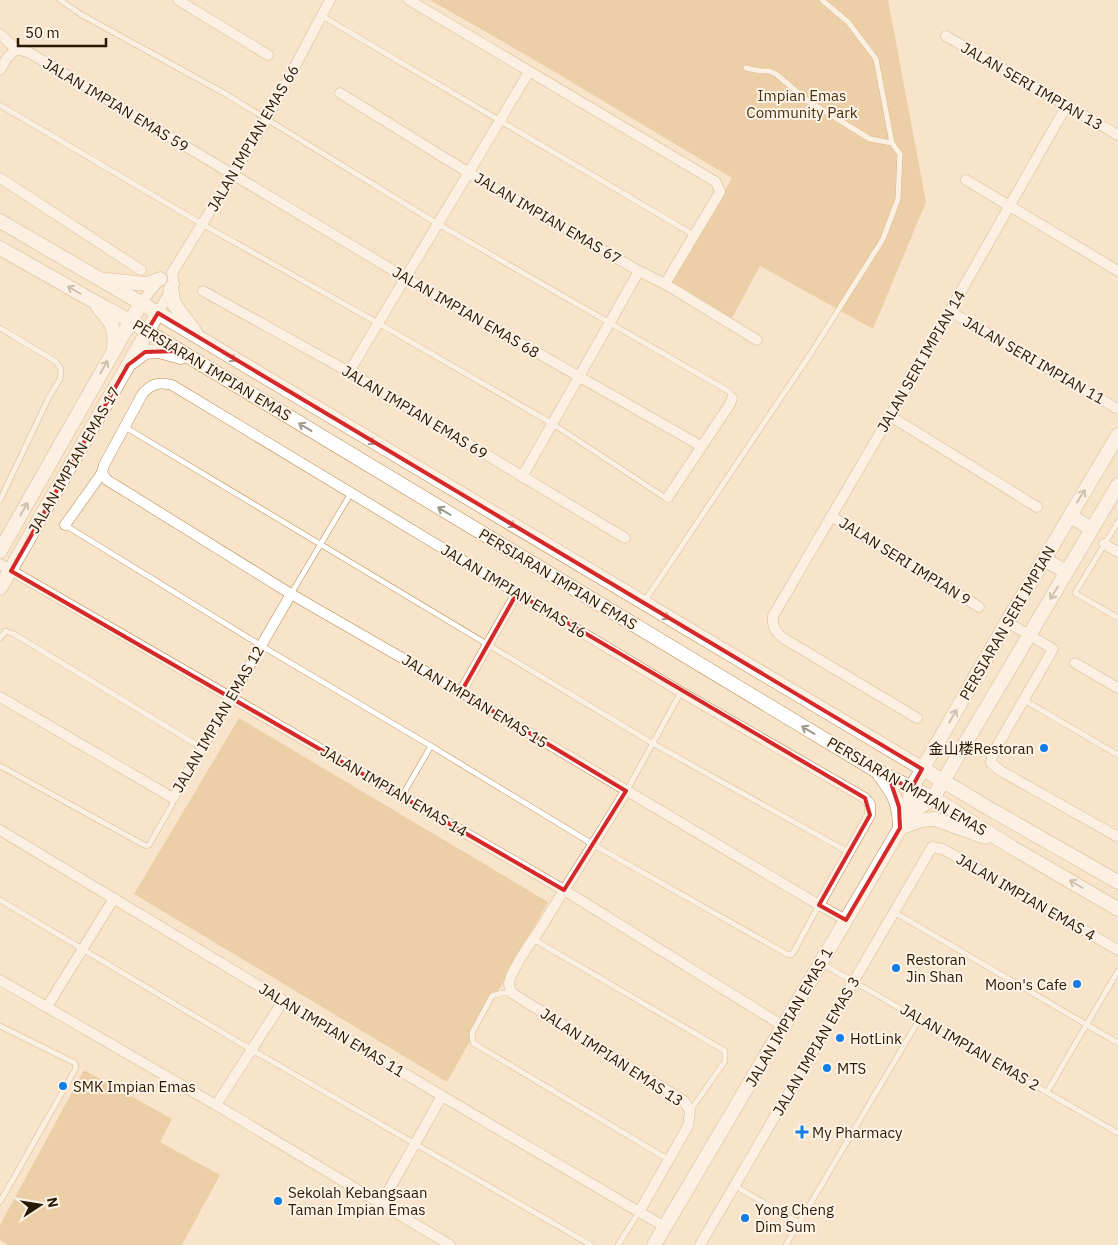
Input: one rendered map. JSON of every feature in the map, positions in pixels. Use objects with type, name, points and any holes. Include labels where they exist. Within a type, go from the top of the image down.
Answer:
[{"type":"main road","name":"PERSIARAN IMPIAN EMAS","points":[[0,221],[158,313],[922,769],[1118,882]]},
{"type":"main road","name":"PERSIARAN IMPIAN EMAS","points":[[0,248],[147,331],[877,771],[933,798],[1013,848],[1118,909]]},
{"type":"main road","points":[[100,279],[146,284],[166,276]]},
{"type":"main road","points":[[171,288],[174,304],[202,340]]},
{"type":"main road","points":[[95,302],[110,321],[116,334],[114,350]]},
{"type":"main road","name":"JALAN IMPIAN EMAS 17","points":[[0,551],[140,303]]},
{"type":"main road","name":"JALAN IMPIAN EMAS 17","points":[[0,588],[6,567],[158,313]]},
{"type":"main road","points":[[128,365],[145,352],[159,351],[194,360]]},
{"type":"main road","name":"PERSIARAN SERI IMPIAN","points":[[908,815],[911,789],[922,769],[1118,435]]},
{"type":"main road","name":"PERSIARAN SERI IMPIAN","points":[[933,798],[1118,485]]},
{"type":"main road","points":[[1070,516],[1092,529]]},
{"type":"main road","points":[[1044,559],[1066,572]]},
{"type":"main road","points":[[877,771],[896,796],[899,807],[900,828],[921,820],[935,819],[1013,848]]},
{"type":"main road","name":"JALAN IMPIAN EMAS 1","points":[[654,1245],[908,815],[933,798]]},
{"type":"street","points":[[178,0],[268,55]]},
{"type":"street","name":"JALAN IMPIAN EMAS 66","points":[[140,303],[166,276],[233,176],[267,119],[330,0]]},
{"type":"street","points":[[409,0],[716,182],[720,192],[665,284]]},
{"type":"street","name":"JALAN IMPIAN EMAS 59","points":[[0,34],[16,49],[30,53],[233,176]]},
{"type":"street","name":"JALAN SERI IMPIAN 13","points":[[946,36],[1118,135]]},
{"type":"street","points":[[0,70],[7,58],[16,49]]},
{"type":"street","points":[[349,372],[529,72]]},
{"type":"street","name":"JALAN IMPIAN EMAS 67","points":[[340,93],[469,173],[639,271],[665,284],[757,340]]},
{"type":"street","name":"JALAN SERI IMPIAN 14","points":[[917,718],[782,638],[772,625],[773,616],[1010,207],[1066,105]]},
{"type":"street","name":"JALAN IMPIAN EMAS 68","points":[[233,176],[406,278],[701,446]]},
{"type":"street","points":[[0,178],[141,270]]},
{"type":"street","points":[[966,180],[1118,271]]},
{"type":"street","points":[[522,476],[639,271]]},
{"type":"street","name":"JALAN IMPIAN EMAS 66","points":[[158,313],[174,284],[166,276]]},
{"type":"street","name":"JALAN IMPIAN EMAS 69","points":[[203,290],[349,372],[625,538]]},
{"type":"street","name":"JALAN SERI IMPIAN 11","points":[[950,311],[1118,409]]},
{"type":"street","name":"JALAN IMPIAN EMAS 16","points":[[65,525],[104,476],[104,465],[143,393],[157,383],[172,385],[681,692],[865,798],[870,804],[870,815],[819,905]]},
{"type":"street","points":[[668,497],[730,404],[732,398]]},
{"type":"street","points":[[890,416],[1037,507]]},
{"type":"street","name":"JALAN IMPIAN EMAS 15","points":[[104,476],[291,594],[461,692],[846,920]]},
{"type":"street","name":"JALAN SERI IMPIAN 9","points":[[831,516],[979,607]]},
{"type":"street","points":[[1104,544],[1118,552]]},
{"type":"street","name":"JALAN IMPIAN EMAS 14","points":[[6,567],[564,890],[784,1026]]},
{"type":"street","name":"JALAN IMPIAN EMAS 12","points":[[0,697],[172,798],[203,748],[260,645],[291,594]]},
{"type":"street","points":[[461,692],[517,594]]},
{"type":"street","points":[[1007,622],[1053,649],[996,748],[991,763],[1001,771],[1118,837]]},
{"type":"street","points":[[1075,663],[1118,688]]},
{"type":"street","points":[[512,993],[509,988],[509,981],[517,965],[594,845],[626,791]]},
{"type":"street","name":"JALAN IMPIAN EMAS 11","points":[[0,830],[442,1096],[665,1227]]},
{"type":"street","name":"JALAN IMPIAN EMAS 3","points":[[700,1245],[932,847]]},
{"type":"street","name":"JALAN IMPIAN EMAS 4","points":[[932,847],[943,849],[1118,950]]},
{"type":"street","points":[[47,1007],[114,898]]},
{"type":"street","points":[[0,980],[216,1105],[450,1245]]},
{"type":"street","name":"JALAN IMPIAN EMAS 13","points":[[512,993],[684,1101],[690,1111],[688,1126],[639,1212]]},
{"type":"street","points":[[216,1105],[283,1001]]},
{"type":"street","points":[[381,1204],[442,1096]]},
{"type":"lane","points":[[60,0],[82,15],[224,93],[438,224],[730,392],[732,398]]},
{"type":"lane","points":[[643,603],[813,350],[883,238],[898,199],[900,154],[892,143],[876,59],[848,22],[822,0]]},
{"type":"lane","points":[[322,16],[694,236]]},
{"type":"lane","points":[[746,68],[770,71],[776,74],[808,101],[870,139],[892,143]]},
{"type":"lane","points":[[0,105],[202,224],[552,424],[664,497],[668,497]]},
{"type":"lane","points":[[0,328],[55,361],[61,369],[60,379],[0,500]]},
{"type":"lane","points":[[126,427],[652,743],[848,852]]},
{"type":"lane","name":"JALAN IMPIAN EMAS 12","points":[[291,594],[352,493]]},
{"type":"lane","points":[[1118,522],[1075,593],[1118,618]]},
{"type":"lane","points":[[65,525],[260,645],[594,845],[789,955],[793,953],[819,905]]},
{"type":"lane","points":[[0,638],[6,631],[14,634],[203,748]]},
{"type":"lane","points":[[626,791],[681,692]]},
{"type":"lane","points":[[1024,700],[1118,755]]},
{"type":"lane","points":[[402,796],[431,746]]},
{"type":"lane","points":[[0,766],[146,846],[149,845],[172,805],[172,798]]},
{"type":"lane","points":[[0,900],[252,1050],[591,1245]]},
{"type":"lane","points":[[894,912],[1118,1043]]},
{"type":"lane","points":[[533,939],[725,1051],[725,1061],[690,1111]]},
{"type":"lane","name":"JALAN IMPIAN EMAS 2","points":[[821,963],[1118,1133]]},
{"type":"lane","points":[[1048,1092],[1118,971]]},
{"type":"lane","points":[[512,993],[492,996],[472,1033],[473,1042],[669,1160]]},
{"type":"lane","points":[[786,1245],[920,1018]]},
{"type":"lane","points":[[0,1026],[75,1064],[76,1068],[0,1202]]},
{"type":"lane","points":[[735,1185],[799,1223]]},
{"type":"lane","points":[[618,1245],[639,1212]]},
{"type":"highlighted area","points":[[158,313],[922,769],[911,789],[889,777],[899,807],[900,828],[846,920],[819,905],[870,815],[865,798],[517,593],[461,692],[626,791],[564,890],[11,571],[128,365],[145,352],[178,351],[147,331]]},
{"type":"green space","name":"Impian Emas Community Park","points":[[430,0],[888,0],[926,202],[873,329],[760,266],[732,318],[671,281],[732,178]]},
{"type":"green space","points":[[239,718],[548,902],[447,1082],[134,894]]},
{"type":"green space","name":"SMK Impian Emas","points":[[84,1070],[172,1119],[160,1142],[220,1175],[182,1245],[8,1245],[0,1240],[0,1225]]},
{"type":"place","name":"金山楼Restoran","points":[[1044,748]]},
{"type":"place","name":"Restoran Jin Shan","points":[[896,968]]},
{"type":"place","name":"Moon's Cafe","points":[[1077,984]]},
{"type":"place","name":"HotLink","points":[[840,1038]]},
{"type":"place","name":"MTS","points":[[827,1068]]},
{"type":"place","name":"SMK Impian Emas","points":[[63,1086]]},
{"type":"place","name":"My Pharmacy","points":[[802,1132]]},
{"type":"place","name":"Sekolah Kebangsaan Taman Impian Emas","points":[[278,1201]]},
{"type":"place","name":"Yong Cheng Dim Sum","points":[[745,1218]]}]
